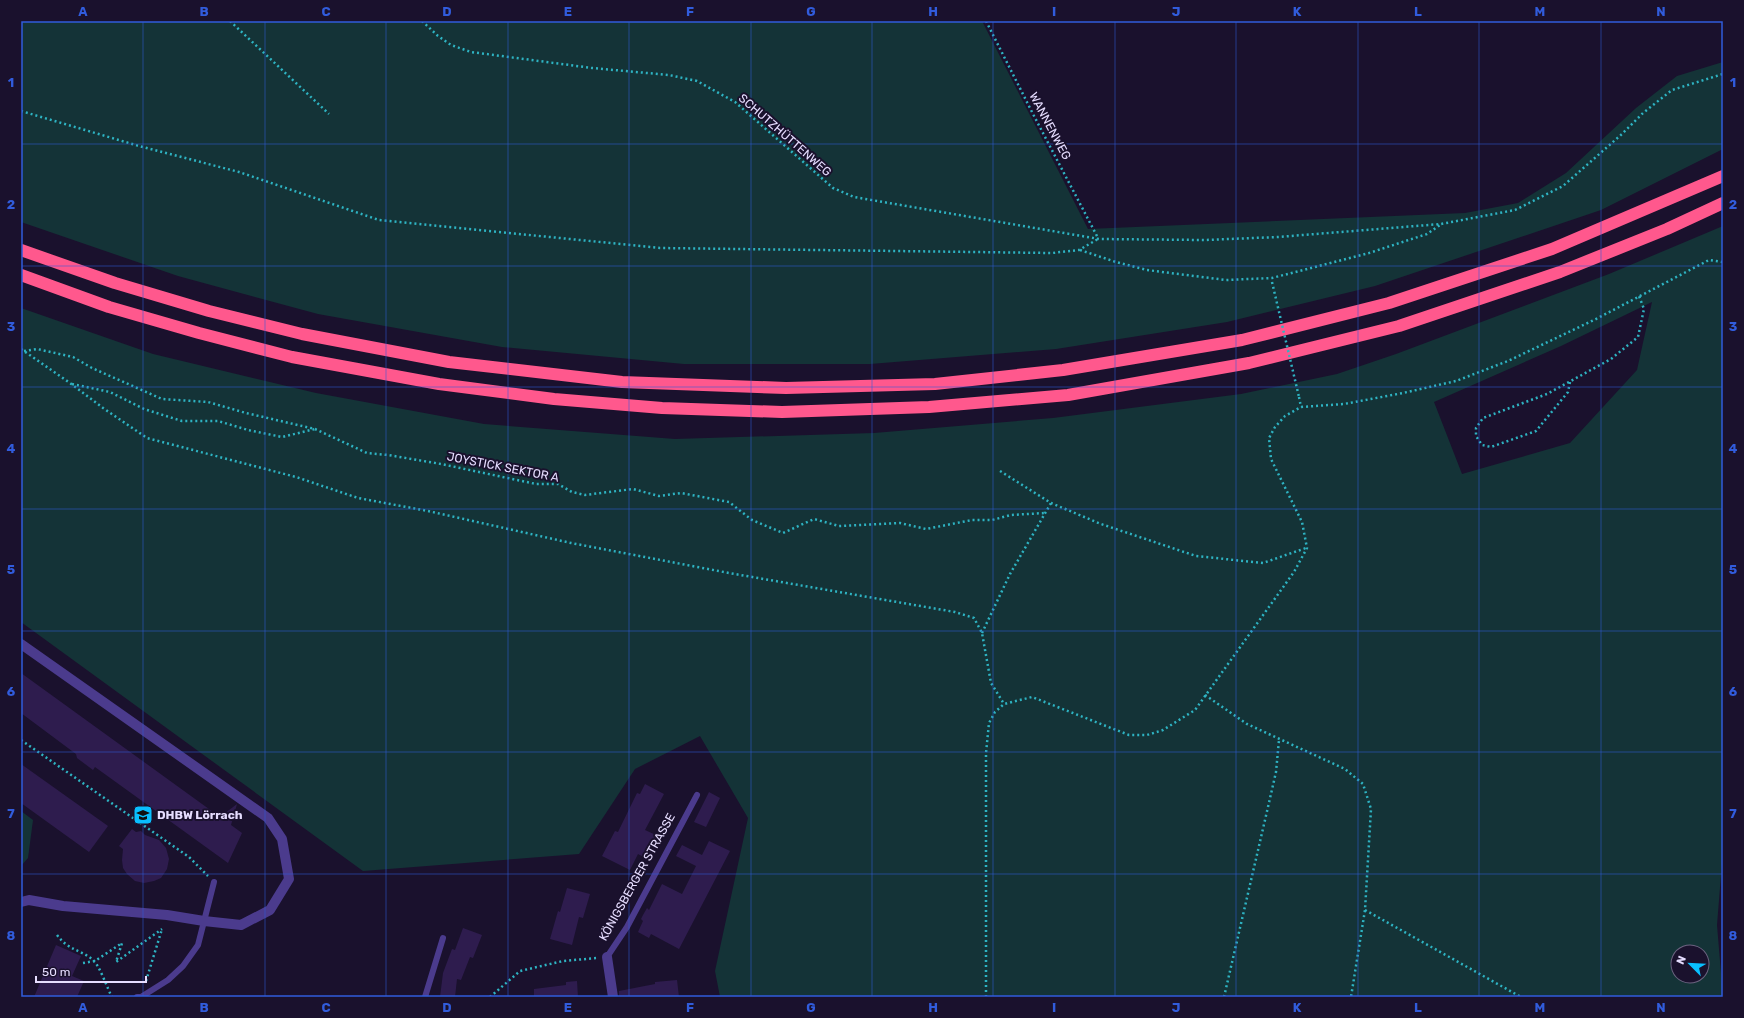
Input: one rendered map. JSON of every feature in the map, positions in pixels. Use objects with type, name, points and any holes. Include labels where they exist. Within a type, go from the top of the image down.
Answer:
[{"type":"highway","points":[[21,250],[115,283],[209,312],[302,334],[449,362],[629,382],[786,388],[935,384],[1063,370],[1242,340],[1389,303],[1552,249],[1723,176]]},
{"type":"highway","points":[[21,275],[109,307],[198,333],[292,357],[439,384],[554,399],[662,408],[782,412],[929,407],[1068,394],[1217,369],[1249,363],[1399,326],[1560,272],[1667,229],[1723,203]]},
{"type":"street","points":[[21,644],[268,818],[282,839],[289,879],[270,910],[241,925],[167,915],[63,906],[29,900],[21,902]]},
{"type":"street","name":"KÖNIGSBERGER STRASSE","points":[[607,957],[614,997]]},
{"type":"lane","name":"KÖNIGSBERGER STRASSE","points":[[607,957],[627,927],[697,795]]},
{"type":"lane","points":[[137,997],[141,997],[168,980],[183,966],[198,945],[214,882]]},
{"type":"lane","points":[[425,997],[443,938]]},
{"type":"path","points":[[230,21],[330,114]]},
{"type":"path","name":"SCHUTZHÜTTENWEG","points":[[422,21],[438,36],[451,45],[471,52],[592,68],[669,75],[697,81],[735,102],[833,188],[854,197],[1098,239],[1205,240],[1278,237],[1441,224],[1516,210],[1563,186],[1622,134],[1643,112],[1672,90],[1723,74]]},
{"type":"path","name":"WANNENWEG","points":[[986,21],[1098,239]]},
{"type":"path","points":[[21,111],[139,146],[239,172],[379,220],[660,248],[1052,253],[1080,250],[1116,262],[1147,270],[1226,280],[1272,280],[1369,253],[1427,234],[1441,224]]},
{"type":"path","points":[[1080,250],[1098,239]]},
{"type":"path","points":[[986,997],[986,753],[989,723],[995,712],[1004,704],[1032,697],[1129,735],[1147,735],[1163,730],[1195,710],[1294,572],[1307,548],[1302,522],[1271,459],[1269,438],[1275,427],[1285,416],[1301,408],[1344,404],[1404,394],[1456,382],[1508,361],[1596,319],[1709,260],[1723,262]]},
{"type":"path","points":[[1272,280],[1301,408]]},
{"type":"path","points":[[1570,382],[1568,392],[1536,431],[1491,447],[1482,445],[1476,436],[1476,428],[1483,418],[1547,394],[1570,382],[1612,359],[1638,337],[1644,309],[1639,296]]},
{"type":"path","name":"JOYSTICK SEKTOR A","points":[[22,350],[37,349],[73,356],[92,368],[162,399],[208,402],[246,413],[315,429],[367,453],[441,464],[536,484],[558,484],[572,492],[585,496],[633,490],[659,496],[681,493],[729,502],[752,520],[783,534],[814,519],[839,526],[900,523],[926,529],[972,520],[992,520],[1011,515],[1045,513]]},
{"type":"path","points":[[22,350],[70,383],[102,408],[147,438],[296,477],[358,498],[428,511],[571,542],[722,571],[955,612],[974,618],[982,633],[991,683],[1004,704]]},
{"type":"path","points":[[70,383],[110,392],[144,410],[182,421],[218,421],[282,438],[315,429]]},
{"type":"path","points":[[1000,471],[1050,503],[1101,524],[1196,556],[1263,563],[1307,548]]},
{"type":"path","points":[[982,633],[1010,574],[1050,503]]},
{"type":"path","points":[[1205,695],[1247,724],[1345,769],[1363,784],[1371,809],[1365,910],[1350,997]]},
{"type":"path","points":[[21,740],[190,857],[214,882]]},
{"type":"path","points":[[1224,997],[1276,772],[1279,740]]},
{"type":"path","points":[[1365,910],[1520,997]]},
{"type":"path","points":[[141,997],[167,915]]},
{"type":"path","points":[[82,964],[95,961],[122,943],[116,962],[162,929]]},
{"type":"path","points":[[57,935],[64,943],[74,950],[85,954],[95,961],[112,997]]},
{"type":"path","points":[[490,997],[520,971],[563,961],[607,957]]},
{"type":"green space","points":[[21,21],[982,21],[1088,229],[1465,213],[1518,203],[1566,173],[1636,108],[1677,76],[1723,62],[1723,149],[1601,210],[1375,286],[1227,322],[1056,349],[870,364],[684,364],[502,347],[318,314],[178,276],[21,222]]},
{"type":"green space","points":[[1723,226],[1723,850],[1717,925],[1723,997],[720,997],[715,971],[748,818],[700,736],[635,769],[579,854],[363,871],[21,622],[21,308],[153,354],[316,393],[484,424],[675,439],[874,433],[1053,418],[1241,394],[1337,374],[1396,354],[1609,274]],"holes":[[[1652,302],[1637,370],[1570,443],[1462,474],[1434,402],[1561,346]]]},
{"type":"green space","points":[[21,811],[33,820],[28,858],[21,866]]},
{"type":"building","points":[[21,673],[220,817],[237,804],[231,825],[242,833],[228,863],[95,767],[93,770],[77,758],[76,754],[21,713]]},
{"type":"building","points":[[21,764],[108,826],[89,852],[21,803]]},
{"type":"building","points":[[645,784],[664,794],[645,830],[658,836],[654,846],[656,847],[649,860],[638,854],[630,870],[602,856],[615,831],[618,832],[637,793],[640,794]]},
{"type":"building","points":[[709,792],[720,798],[706,827],[694,822]]},
{"type":"building","points":[[132,829],[136,832],[141,831],[145,835],[159,840],[166,848],[169,859],[167,869],[161,878],[144,883],[135,881],[123,868],[123,849],[119,846]]},
{"type":"building","points":[[709,841],[730,851],[679,949],[651,934],[649,938],[638,932],[643,921],[641,919],[643,915],[647,908],[649,910],[662,884],[682,894],[696,866],[676,856],[682,845],[702,855]]},
{"type":"building","points":[[567,888],[590,894],[583,918],[579,917],[572,945],[550,939],[558,911],[560,912]]},
{"type":"building","points":[[463,928],[482,935],[473,958],[470,957],[461,980],[457,979],[455,997],[440,997],[443,973],[452,949],[455,950]]},
{"type":"building","points":[[56,945],[81,956],[72,976],[84,981],[77,997],[34,997]]},
{"type":"building","points":[[677,980],[679,997],[619,997],[619,991],[655,984],[655,982]]},
{"type":"building","points":[[577,981],[578,997],[534,997],[534,989],[566,985],[566,982]]},
{"type":"place","name":"DHBW Lörrach","points":[[143,815]]}]
